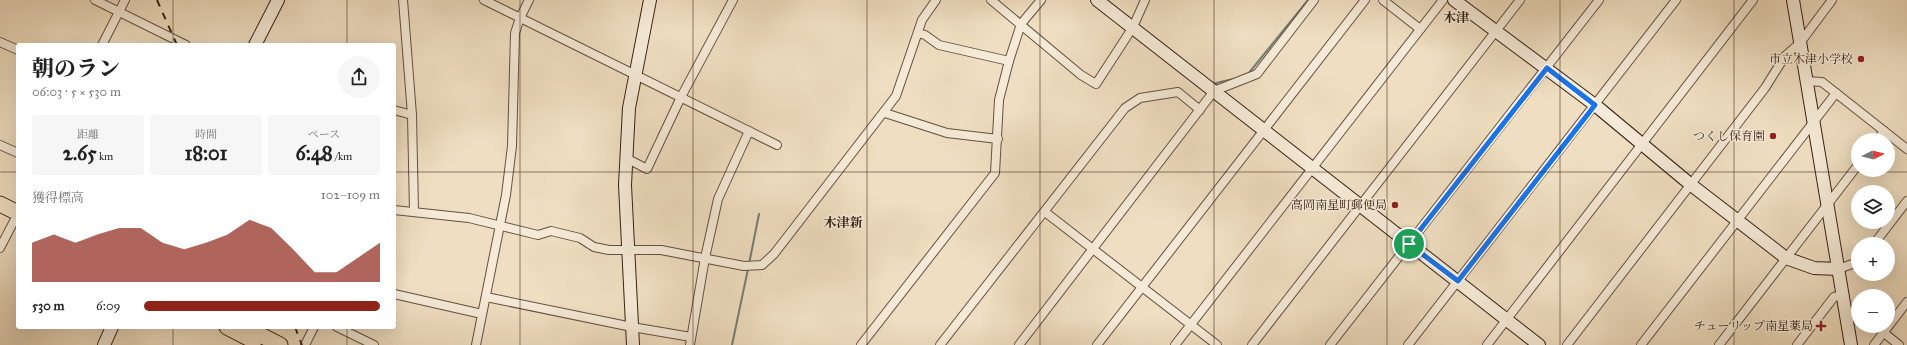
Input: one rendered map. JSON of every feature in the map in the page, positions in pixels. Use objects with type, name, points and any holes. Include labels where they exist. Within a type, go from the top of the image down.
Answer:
[{"type":"highway","points":[[0,204],[16,216]]},
{"type":"highway","points":[[0,214],[16,217]]},
{"type":"highway","points":[[231,329],[262,345]]},
{"type":"highway","points":[[251,329],[280,345]]},
{"type":"street","points":[[95,0],[182,43]]},
{"type":"street","points":[[103,43],[125,0]]},
{"type":"street","points":[[256,43],[278,0]]},
{"type":"street","points":[[403,0],[412,115],[414,212]]},
{"type":"street","points":[[484,0],[777,145]]},
{"type":"street","points":[[476,345],[506,195],[512,146],[515,33],[520,18],[529,0]]},
{"type":"street","points":[[633,345],[625,185],[626,158],[629,108],[634,75],[650,0]]},
{"type":"street","points":[[626,158],[647,169],[681,97],[733,0]]},
{"type":"street","points":[[396,210],[469,218],[538,235],[551,231],[580,238],[594,247],[628,250],[661,250],[748,266],[762,264],[774,254],[896,96],[922,20],[936,0]]},
{"type":"street","points":[[991,0],[1081,75],[1096,84],[1133,27],[1146,0]]},
{"type":"street","points":[[862,345],[995,173],[999,100],[1009,61],[1021,24],[1041,0]]},
{"type":"street","points":[[1098,0],[1538,345]]},
{"type":"street","points":[[1019,345],[1214,91],[1257,74],[1314,0]]},
{"type":"street","points":[[1097,345],[1365,0]]},
{"type":"street","points":[[1383,0],[1420,29]]},
{"type":"street","points":[[1175,345],[1443,0]]},
{"type":"street","points":[[1454,0],[1595,105],[1690,184],[1786,258],[1814,268],[1838,269],[1851,264]]},
{"type":"street","points":[[1252,345],[1520,0]]},
{"type":"street","points":[[1330,345],[1599,0]]},
{"type":"street","points":[[1408,345],[1676,0]]},
{"type":"street","points":[[1487,345],[1753,0]]},
{"type":"street","points":[[1793,0],[1851,345]]},
{"type":"street","points":[[1567,345],[1765,88],[1785,56],[1800,43],[1832,0]]},
{"type":"street","points":[[918,33],[925,35],[939,45],[1009,61]]},
{"type":"street","points":[[0,42],[16,49]]},
{"type":"street","points":[[1807,80],[1822,82],[1907,149]]},
{"type":"street","points":[[940,345],[1126,108],[1140,98],[1178,92],[1200,110]]},
{"type":"street","points":[[1641,345],[1836,93]]},
{"type":"street","points":[[396,111],[412,115]]},
{"type":"street","points":[[884,113],[947,133],[998,139]]},
{"type":"street","points":[[486,297],[632,327],[690,341],[705,258],[718,199],[749,131]]},
{"type":"street","points":[[0,145],[16,152]]},
{"type":"street","points":[[1719,345],[1851,174]]},
{"type":"street","points":[[1879,237],[1907,201]]},
{"type":"street","points":[[1045,212],[1217,345]]},
{"type":"street","points":[[0,248],[16,219]]},
{"type":"street","points":[[396,294],[482,314]]},
{"type":"street","points":[[1796,345],[1834,296],[1843,294]]},
{"type":"street","points":[[1895,317],[1907,302]]},
{"type":"street","points":[[108,343],[112,329]]},
{"type":"street","points":[[305,345],[313,329]]},
{"type":"street","points":[[341,329],[374,345]]},
{"type":"street","points":[[1874,345],[1882,333]]},
{"type":"street","points":[[1884,333],[1899,345]]},
{"type":"waterway","points":[[1248,74],[1308,0]]},
{"type":"waterway","points":[[1212,84],[1233,79]]},
{"type":"waterway","points":[[749,264],[759,214]]},
{"type":"waterway","points":[[732,345],[748,269]]},
{"type":"railway","points":[[157,0],[176,43]]},
{"type":"railway","points":[[296,329],[302,345]]},
{"type":"place","name":"市立木津小学校","points":[[1861,59]]},
{"type":"place","name":"つくし保育園","points":[[1773,136]]},
{"type":"place","name":"高岡南星町郵便局","points":[[1395,205]]},
{"type":"place","name":"チューリップ南星薬局","points":[[1821,326]]},
{"type":"district","name":"木津","points":[[1456,18]]},
{"type":"district","name":"木津新","points":[[843,223]]},
{"type":"route","points":[[1547,68],[1595,105],[1458,281],[1409,244],[1547,68]]}]
